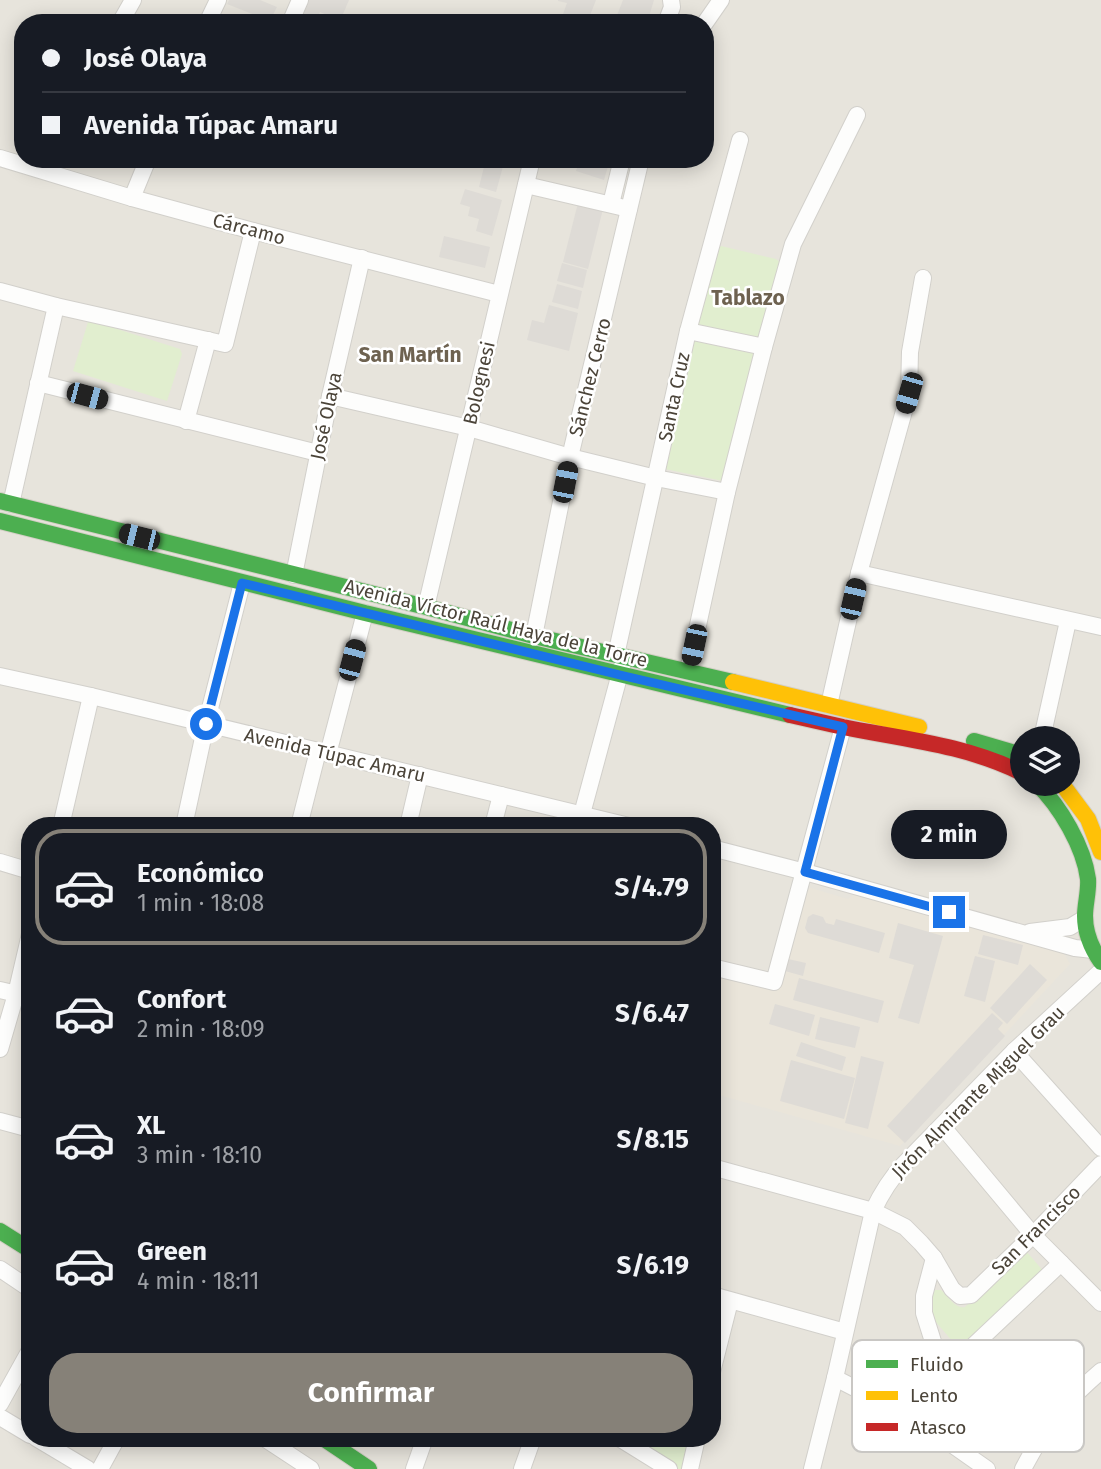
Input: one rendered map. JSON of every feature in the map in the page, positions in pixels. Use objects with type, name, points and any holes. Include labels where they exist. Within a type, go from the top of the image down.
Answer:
[{"type":"main road","name":"Avenida Víctor Raúl Haya de la Torre","points":[[5,503],[534,636],[829,705],[1010,751]]},
{"type":"main road","name":"Avenida Víctor Raúl Haya de la Torre","points":[[0,520],[242,583],[620,675],[843,727],[924,741],[1010,768]]},
{"type":"main road","points":[[1048,796],[1066,824],[1083,861],[1088,878],[1085,918],[1098,954]]},
{"type":"main road","points":[[1071,796],[1088,819],[1101,852]]},
{"type":"main road","points":[[1085,918],[1101,905]]},
{"type":"main road","points":[[0,1231],[21,1244]]},
{"type":"main road","points":[[336,1447],[369,1469]]},
{"type":"street","points":[[688,671],[727,492],[793,244],[857,115]]},
{"type":"street","name":"Santa Cruz","points":[[582,814],[620,675],[620,656],[688,331],[740,140]]},
{"type":"street","name":"Cárcamo","points":[[52,168],[132,198],[499,294]]},
{"type":"street","points":[[132,198],[144,168]]},
{"type":"street","name":"Bolognesi","points":[[426,607],[530,168]]},
{"type":"street","points":[[611,204],[620,168]]},
{"type":"street","name":"Sánchez Cerro","points":[[534,636],[570,457],[639,168]]},
{"type":"street","points":[[526,185],[629,209]]},
{"type":"street","points":[[0,291],[225,344],[253,230]]},
{"type":"street","name":"José Olaya","points":[[294,575],[330,396],[362,258]]},
{"type":"street","points":[[829,705],[859,573],[909,393],[910,352],[923,278]]},
{"type":"street","points":[[5,503],[56,306]]},
{"type":"street","points":[[688,331],[764,347]]},
{"type":"street","points":[[186,421],[208,340]]},
{"type":"street","points":[[38,383],[318,453]]},
{"type":"street","points":[[330,396],[469,428],[656,478],[727,492]]},
{"type":"street","points":[[859,573],[1101,627]]},
{"type":"street","points":[[186,817],[206,724],[242,583]]},
{"type":"street","points":[[302,817],[365,613]]},
{"type":"street","points":[[1045,726],[1068,621]]},
{"type":"street","name":"Avenida Túpac Amaru","points":[[0,676],[589,817]]},
{"type":"street","points":[[63,817],[91,696]]},
{"type":"street","points":[[721,969],[774,982],[843,727]]},
{"type":"street","points":[[410,817],[420,775]]},
{"type":"street","points":[[495,817],[501,794]]},
{"type":"street","points":[[721,850],[1098,954]]},
{"type":"street","points":[[0,862],[21,868]]},
{"type":"street","points":[[1021,933],[1070,927],[1085,918]]},
{"type":"street","points":[[0,1049],[21,970]]},
{"type":"street","name":"Jirón Almirante Miguel Grau","points":[[812,1469],[873,1211],[892,1178],[1014,1051],[1101,971]]},
{"type":"street","points":[[1014,1051],[1101,1148]]},
{"type":"street","points":[[0,1121],[21,1127]]},
{"type":"street","points":[[942,1126],[1033,1235],[1101,1303]]},
{"type":"street","name":"San Francisco","points":[[934,1258],[952,1289],[960,1296],[971,1295],[1101,1164]]},
{"type":"street","points":[[721,1169],[873,1211],[905,1227],[934,1258],[924,1296],[924,1313],[933,1340]]},
{"type":"street","points":[[979,1340],[1061,1263]]},
{"type":"street","points":[[0,1269],[21,1283]]},
{"type":"street","points":[[721,1298],[845,1332]]},
{"type":"street","points":[[721,1336],[730,1301]]},
{"type":"street","points":[[0,1404],[21,1366]]},
{"type":"street","points":[[1084,1386],[1101,1371]]},
{"type":"street","points":[[835,1378],[852,1387]]},
{"type":"street","points":[[0,1417],[21,1430]]},
{"type":"street","points":[[51,1447],[88,1469]]},
{"type":"street","points":[[100,1469],[112,1447]]},
{"type":"street","points":[[278,1447],[311,1469]]},
{"type":"street","points":[[414,1469],[422,1447]]},
{"type":"street","points":[[522,1469],[530,1447]]},
{"type":"street","points":[[634,1447],[669,1469]]},
{"type":"street","points":[[690,1469],[695,1447]]},
{"type":"street","points":[[962,1452],[987,1469]]},
{"type":"street","points":[[1023,1469],[1033,1452]]},
{"type":"shaded area","points":[[0,0],[1101,0],[1101,1469],[0,1469]]},
{"type":"shaded area","points":[[811,888],[848,899],[854,894],[1064,953],[1070,964],[900,1146],[721,1096],[721,973],[781,987],[805,891]]},
{"type":"green space","points":[[721,246],[780,262],[756,340],[698,326],[696,323],[717,249]]},
{"type":"green space","points":[[88,322],[180,349],[182,354],[167,401],[73,371]]},
{"type":"green space","points":[[695,339],[754,352],[757,356],[723,481],[665,469],[691,341]]},
{"type":"green space","points":[[1026,1251],[1045,1273],[974,1340],[951,1340],[928,1313],[928,1294],[941,1290],[955,1304],[965,1307]]},
{"type":"green space","points":[[640,1447],[690,1447],[685,1469],[676,1469]]},
{"type":"building","points":[[229,0],[260,0],[277,7],[274,14],[252,14],[227,4]]},
{"type":"building","points":[[304,0],[349,0],[343,14],[299,14]]},
{"type":"building","points":[[596,0],[591,14],[563,14],[567,3],[558,1]]},
{"type":"building","points":[[623,0],[654,0],[650,14],[618,14]]},
{"type":"building","points":[[484,168],[503,168],[496,192],[479,187]]},
{"type":"building","points":[[577,168],[607,168],[604,180],[576,171]]},
{"type":"building","points":[[465,189],[502,200],[492,236],[476,231],[479,219],[468,216],[470,207],[460,204]]},
{"type":"building","points":[[578,203],[603,209],[588,269],[563,262]]},
{"type":"building","points":[[444,236],[490,247],[485,268],[439,257]]},
{"type":"building","points":[[562,263],[587,270],[583,288],[557,281]]},
{"type":"building","points":[[557,284],[582,291],[578,309],[552,302]]},
{"type":"building","points":[[549,305],[578,313],[569,351],[527,340],[532,320],[544,323]]},
{"type":"building","points":[[813,914],[823,917],[826,923],[834,925],[836,919],[885,933],[879,953],[808,933],[805,928],[808,917]]},
{"type":"building","points":[[898,923],[943,936],[919,1024],[898,1018],[914,965],[889,958]]},
{"type":"building","points":[[983,935],[1023,945],[1018,965],[978,954]]},
{"type":"building","points":[[975,956],[995,961],[985,1002],[964,996]]},
{"type":"building","points":[[788,959],[806,963],[803,976],[785,971]]},
{"type":"building","points":[[1030,964],[1047,980],[1007,1024],[990,1008]]},
{"type":"building","points":[[799,978],[884,1001],[878,1023],[793,1000]]},
{"type":"building","points":[[775,1004],[815,1015],[809,1036],[769,1024]]},
{"type":"building","points":[[992,1013],[1003,1023],[998,1029],[1005,1036],[905,1143],[887,1126]]},
{"type":"building","points":[[820,1017],[860,1027],[855,1048],[815,1039]]},
{"type":"building","points":[[801,1042],[846,1057],[842,1071],[796,1056]]},
{"type":"building","points":[[861,1056],[884,1062],[868,1129],[845,1123]]},
{"type":"building","points":[[791,1060],[855,1078],[844,1119],[780,1101]]},
{"type":"traffic: fast","points":[[0,501],[534,636],[733,682]]},
{"type":"traffic: fast","points":[[0,521],[365,613],[790,715]]},
{"type":"traffic: fast","points":[[974,741],[1010,752]]},
{"type":"traffic: fast","points":[[1048,796],[1062,815],[1082,854],[1088,879],[1086,929],[1101,962]]},
{"type":"traffic: fast","points":[[0,1231],[21,1244]]},
{"type":"traffic: fast","points":[[336,1447],[369,1469]]},
{"type":"traffic: slow","points":[[733,682],[919,727]]},
{"type":"traffic: slow","points":[[1071,796],[1088,819],[1101,852]]},
{"type":"traffic: jam","points":[[790,715],[957,749],[1010,767]]},
{"type":"district","name":"Tablazo","points":[[748,298]]},
{"type":"district","name":"San Martín","points":[[410,355]]},
{"type":"route","points":[[206,724],[242,583],[843,727],[805,872],[949,912]]}]
